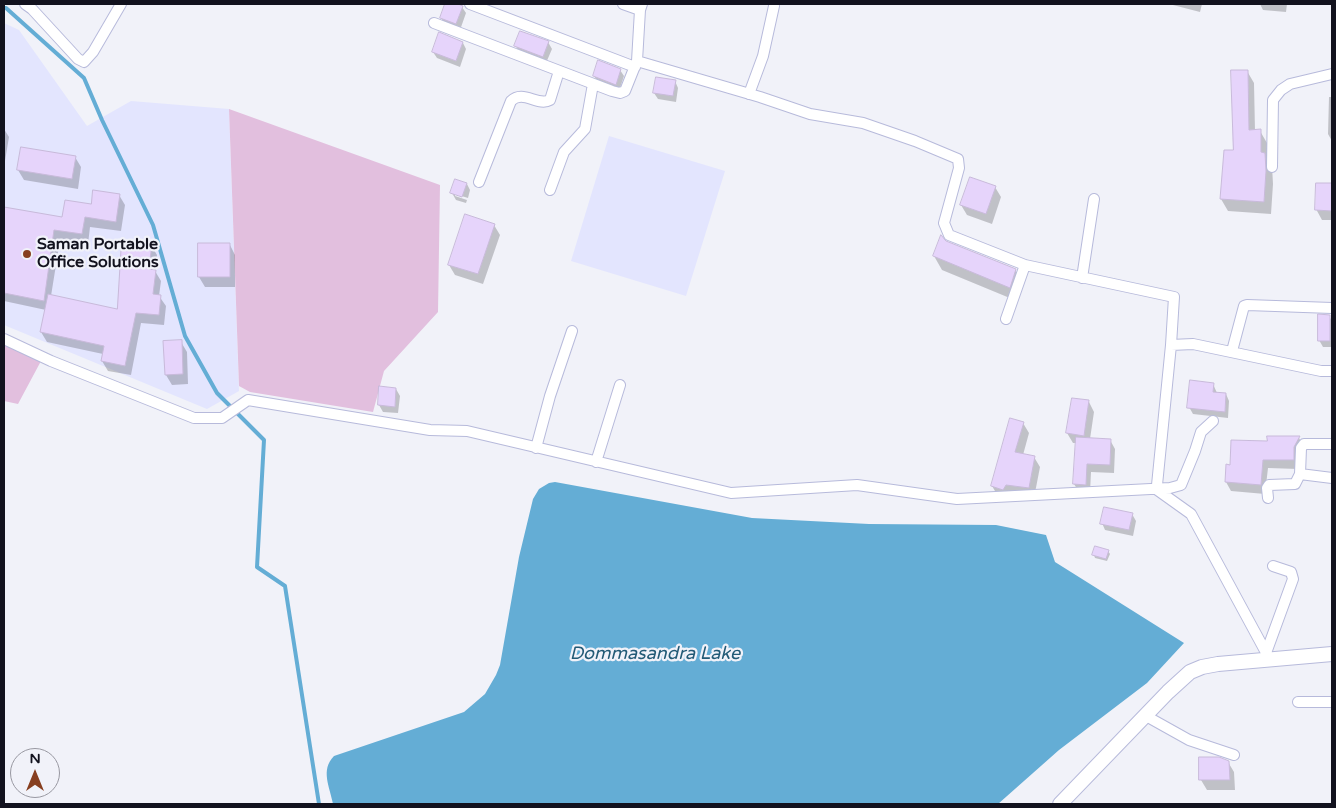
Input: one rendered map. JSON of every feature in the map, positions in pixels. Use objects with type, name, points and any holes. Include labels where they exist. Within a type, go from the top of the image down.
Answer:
[{"type":"street","points":[[25,4],[78,59],[84,62],[93,52],[121,4]]},
{"type":"street","points":[[470,4],[636,64],[749,94],[810,114],[863,123],[915,140],[958,159],[960,168],[944,222],[949,235],[1025,265],[1174,297],[1158,485],[1156,489]]},
{"type":"street","points":[[434,23],[620,93],[625,92],[636,64],[641,7],[623,4]]},
{"type":"street","points":[[749,94],[763,56],[774,6]]},
{"type":"street","points":[[479,182],[511,101],[520,96],[548,102],[559,70]]},
{"type":"street","points":[[1272,167],[1273,100],[1281,90],[1290,84],[1332,74]]},
{"type":"street","points":[[550,190],[564,152],[585,129],[593,84]]},
{"type":"street","points":[[1082,278],[1094,198]]},
{"type":"street","points":[[1006,319],[1025,265]]},
{"type":"street","points":[[1232,352],[1242,309],[1247,304],[1332,308]]},
{"type":"street","points":[[536,448],[550,396],[572,331]]},
{"type":"street","points":[[4,339],[51,361],[194,418],[222,418],[248,400],[430,430],[467,431],[730,493],[857,485],[957,499],[1170,488],[1181,484],[1201,432],[1212,422]]},
{"type":"street","points":[[1171,345],[1193,344],[1321,371],[1332,371]]},
{"type":"street","points":[[596,462],[620,385]]},
{"type":"street","points":[[1268,498],[1267,488],[1269,485],[1295,484],[1300,474],[1301,448],[1304,444],[1332,444]]},
{"type":"street","points":[[1300,474],[1332,478]]},
{"type":"street","points":[[1156,489],[1192,514],[1268,655]]},
{"type":"street","points":[[1268,655],[1294,579],[1291,572],[1273,566]]},
{"type":"street","points":[[1060,804],[1190,672],[1202,667],[1268,655],[1332,654]]},
{"type":"street","points":[[1298,702],[1332,702]]},
{"type":"street","points":[[1146,716],[1189,740],[1234,755]]},
{"type":"shaded area","points":[[4,23],[19,30],[87,126],[131,101],[229,109],[239,391],[207,409],[4,325]]},
{"type":"shaded area","points":[[229,109],[440,185],[438,312],[384,371],[373,412],[250,392],[239,386]]},
{"type":"shaded area","points":[[609,136],[725,171],[686,296],[571,261]]},
{"type":"shaded area","points":[[4,345],[41,361],[18,404],[4,401]]},
{"type":"water","name":"Dommasandra Lake","points":[[555,482],[752,518],[869,524],[996,525],[1046,535],[1055,562],[1184,643],[1147,683],[1059,750],[998,804],[333,804],[327,773],[330,761],[334,756],[464,712],[485,694],[500,665],[519,557],[533,499],[539,489]]},
{"type":"building","points":[[445,4],[463,6],[456,24],[440,18]]},
{"type":"building","points":[[520,31],[549,41],[543,57],[514,46]]},
{"type":"building","points":[[439,32],[463,42],[456,61],[432,52]]},
{"type":"building","points":[[598,60],[621,69],[616,85],[593,76]]},
{"type":"building","points":[[1231,70],[1248,70],[1249,130],[1261,129],[1261,152],[1265,153],[1264,202],[1220,199],[1224,150],[1233,150]]},
{"type":"building","points":[[656,77],[676,80],[673,96],[653,93]]},
{"type":"building","points":[[21,147],[76,156],[72,179],[17,170]]},
{"type":"building","points":[[970,177],[996,186],[986,214],[960,205]]},
{"type":"building","points":[[455,179],[467,183],[462,197],[450,193]]},
{"type":"building","points":[[1316,183],[1332,183],[1332,211],[1315,210]]},
{"type":"building","name":"Saman Portable Office Solutions","points":[[93,190],[120,194],[116,222],[85,217],[82,234],[54,230],[44,301],[4,293],[4,207],[62,217],[65,200],[91,204]]},
{"type":"building","points":[[465,214],[495,224],[478,274],[448,265]]},
{"type":"building","points":[[941,235],[946,241],[1016,269],[1010,288],[933,256]]},
{"type":"building","points":[[122,240],[152,243],[149,269],[156,270],[153,294],[161,295],[159,315],[136,313],[125,366],[101,361],[104,346],[40,332],[48,294],[117,309]]},
{"type":"building","points":[[198,243],[230,243],[230,277],[198,277]]},
{"type":"building","points":[[1318,314],[1330,315],[1330,341],[1318,341]]},
{"type":"building","points":[[182,340],[183,374],[165,375],[163,341]]},
{"type":"building","points":[[1190,380],[1214,383],[1213,392],[1226,393],[1225,412],[1187,408]]},
{"type":"building","points":[[379,386],[396,388],[395,407],[378,405]]},
{"type":"building","points":[[1072,398],[1089,400],[1084,436],[1066,433]]},
{"type":"building","points":[[1010,418],[1024,422],[1015,452],[1035,456],[1029,488],[1006,485],[1003,490],[991,486]]},
{"type":"building","points":[[1267,436],[1300,436],[1294,447],[1294,460],[1263,460],[1261,485],[1225,482],[1226,464],[1230,465],[1231,440],[1267,441]]},
{"type":"building","points":[[1076,437],[1111,439],[1110,465],[1087,464],[1086,485],[1073,484]]},
{"type":"building","points":[[1104,507],[1133,513],[1129,530],[1100,524]]},
{"type":"building","points":[[1095,546],[1109,550],[1106,559],[1092,555]]},
{"type":"building","points":[[1199,757],[1219,757],[1229,761],[1230,780],[1199,780]]},
{"type":"waterway","points":[[4,8],[84,78],[102,120],[153,225],[185,336],[217,393],[264,440],[257,567],[285,586],[319,804]]},
{"type":"place","name":"Saman Portable Office Solutions","points":[[27,254]]}]
